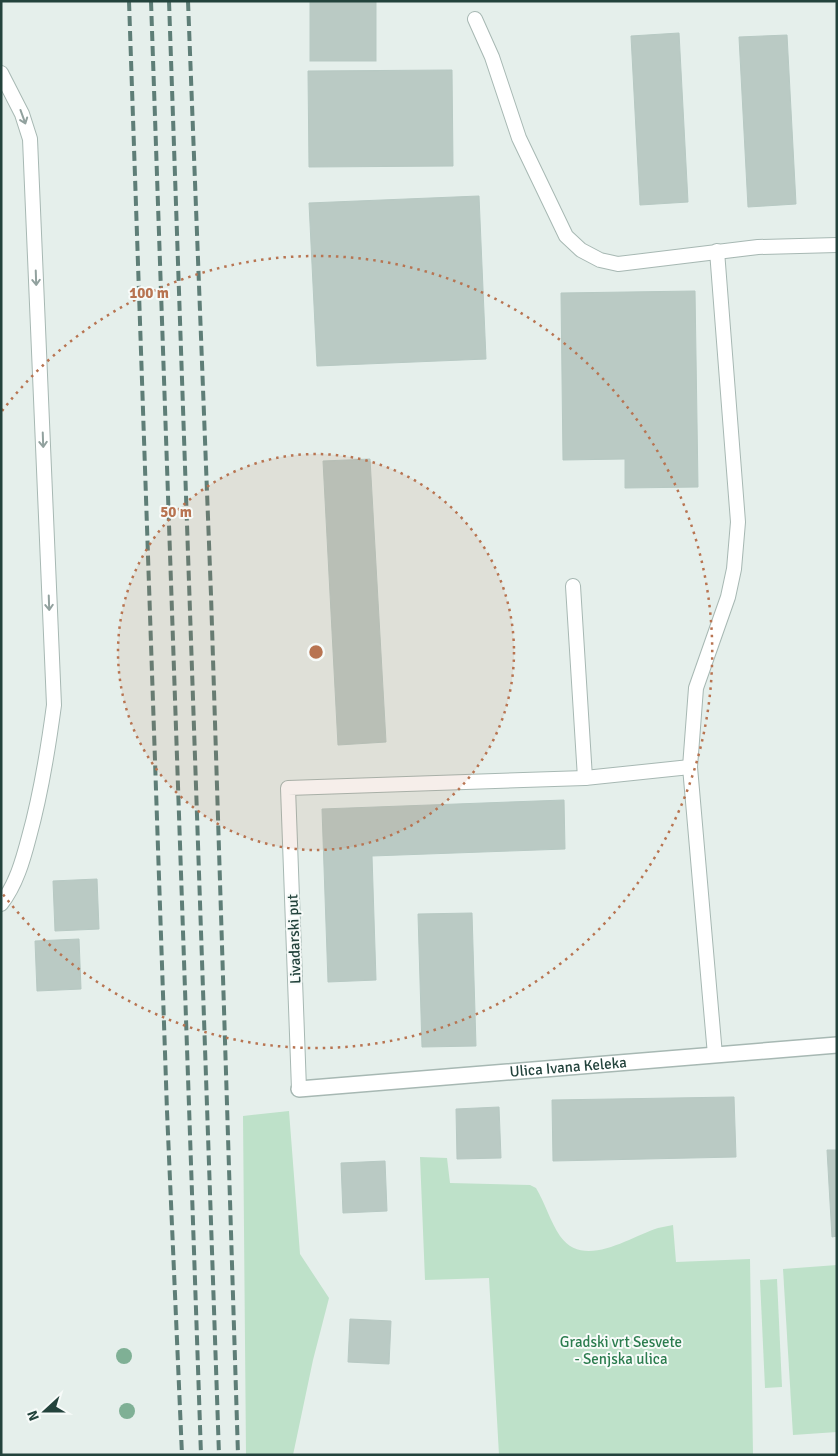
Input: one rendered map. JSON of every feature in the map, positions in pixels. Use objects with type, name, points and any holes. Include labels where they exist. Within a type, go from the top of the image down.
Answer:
[{"type":"street","name":"Ulica Ivana Keleka","points":[[299,1090],[837,1045]]},
{"type":"lane","points":[[475,19],[492,57],[519,138],[566,236],[581,250],[600,260],[618,264],[758,247],[837,245]]},
{"type":"lane","points":[[1,73],[22,114],[30,139],[54,705],[36,813],[23,860],[9,894],[1,904]]},
{"type":"lane","points":[[715,1055],[690,768],[696,688],[728,597],[734,569],[738,522],[717,251]]},
{"type":"lane","points":[[573,586],[585,778],[690,768]]},
{"type":"lane","name":"Livadarski put","points":[[299,1090],[288,788],[585,778]]},
{"type":"green space","points":[[289,1111],[300,1254],[329,1298],[313,1360],[293,1455],[246,1455],[243,1116]]},
{"type":"green space","name":"Gradski vrt Sesvete - Senjska ulica","points":[[420,1157],[447,1158],[450,1183],[530,1185],[536,1188],[560,1236],[570,1246],[581,1250],[594,1251],[607,1248],[646,1232],[673,1225],[676,1262],[750,1259],[753,1455],[499,1455],[489,1278],[425,1280]]},
{"type":"green space","points":[[837,1265],[837,1432],[793,1435],[783,1269]]},
{"type":"green space","points":[[777,1279],[782,1387],[765,1388],[760,1280]]},
{"type":"building","points":[[310,1],[376,1],[376,61],[310,61]]},
{"type":"building","points":[[679,33],[688,202],[640,205],[631,36]]},
{"type":"building","points":[[787,35],[796,204],[748,207],[739,37]]},
{"type":"building","points":[[452,70],[453,166],[309,167],[308,71]]},
{"type":"building","points":[[479,196],[486,359],[317,366],[309,203]]},
{"type":"building","points":[[695,291],[698,487],[625,488],[625,459],[563,460],[561,293]]},
{"type":"building","points":[[370,459],[386,742],[338,745],[323,461]]},
{"type":"building","points":[[564,800],[565,849],[372,856],[376,980],[328,982],[322,809]]},
{"type":"building","points":[[97,879],[99,929],[55,931],[53,881]]},
{"type":"building","points":[[472,913],[476,1046],[422,1047],[418,914]]},
{"type":"building","points":[[79,939],[81,989],[37,991],[35,941]]},
{"type":"building","points":[[734,1097],[736,1157],[553,1161],[552,1100]]},
{"type":"building","points":[[499,1107],[501,1158],[457,1159],[456,1109]]},
{"type":"building","points":[[827,1150],[837,1150],[837,1236],[832,1237]]},
{"type":"building","points":[[385,1161],[387,1211],[343,1213],[341,1163]]},
{"type":"building","points":[[350,1319],[391,1321],[389,1364],[348,1362]]},
{"type":"railway","points":[[129,1],[167,1111],[182,1455]]},
{"type":"railway","points":[[151,1],[201,1455]]},
{"type":"railway","points":[[169,1],[219,1455]]},
{"type":"railway","points":[[188,1],[211,595],[238,1455]]}]
